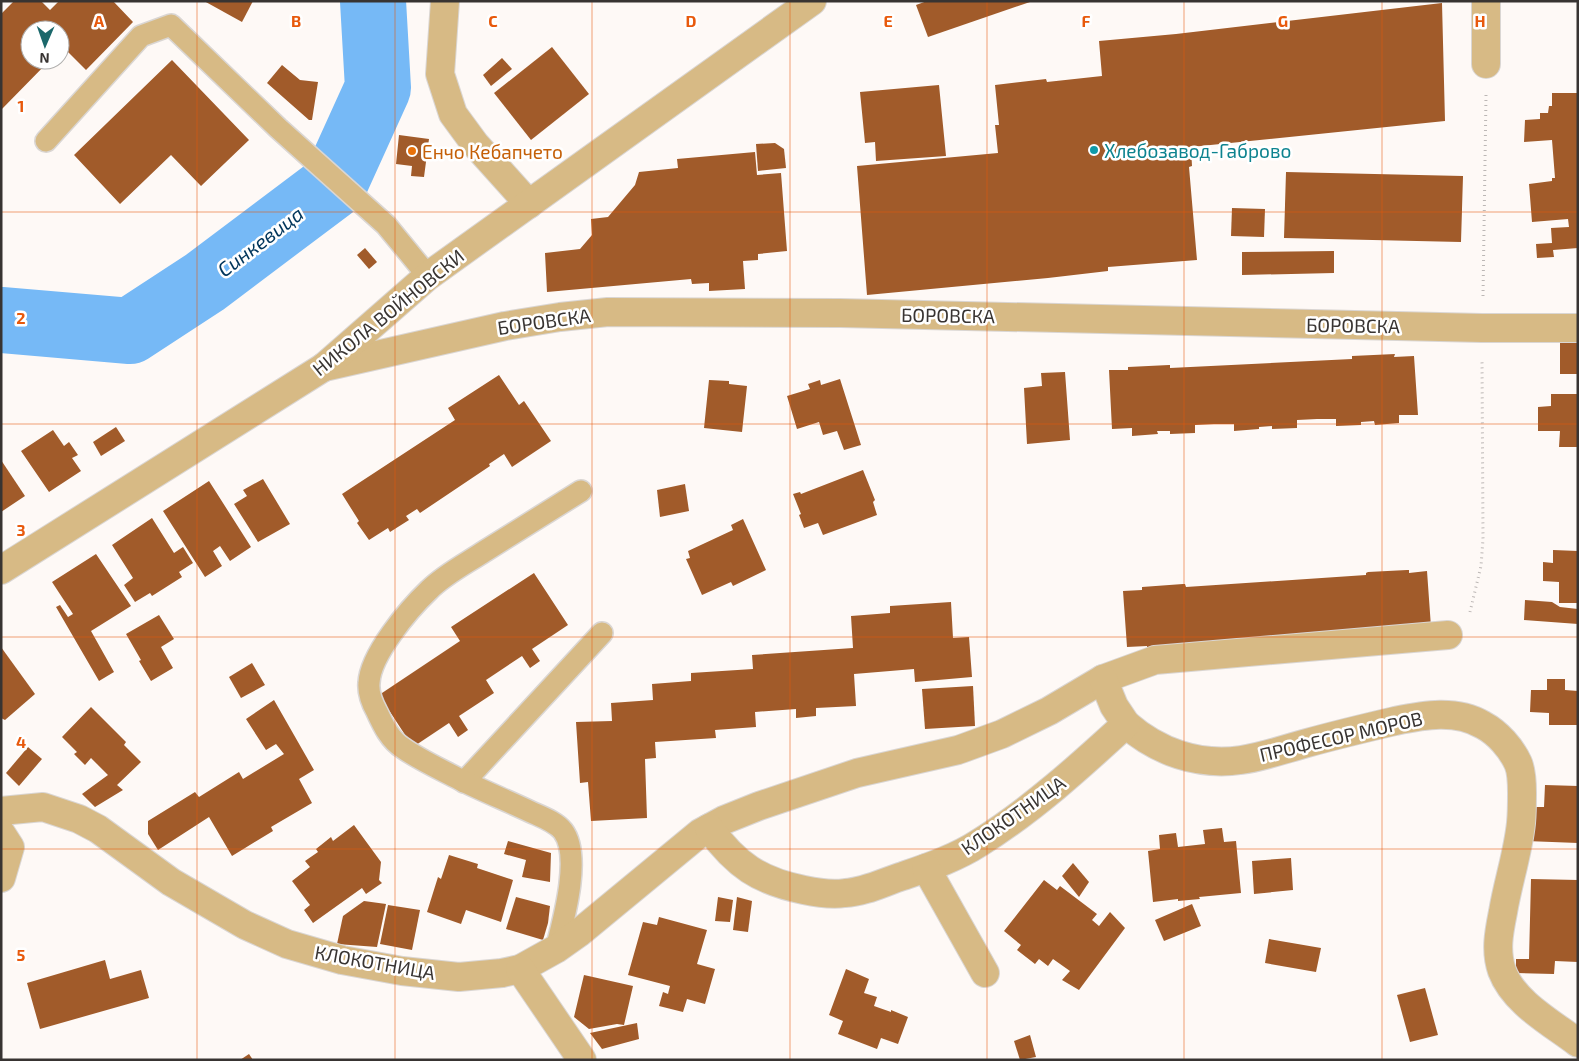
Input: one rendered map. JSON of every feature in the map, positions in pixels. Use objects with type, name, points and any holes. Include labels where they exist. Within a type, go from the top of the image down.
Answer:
[{"type":"street","points":[[445,1],[440,74],[453,114],[475,144],[529,204]]},
{"type":"street","name":"НИКОЛА ВОЙНОВСКИ","points":[[1,570],[324,367],[428,276],[812,1]]},
{"type":"street","points":[[1486,1],[1486,64]]},
{"type":"street","name":"БОРОВСКА","points":[[324,367],[505,326],[560,317],[608,312],[840,312],[1452,327],[1578,328]]},
{"type":"street","name":"КЛОКОТНИЦА","points":[[1,811],[43,807],[79,820],[98,829],[171,882],[245,925],[288,944],[342,960],[402,971],[459,976],[502,973],[520,970],[556,949],[580,932],[700,833],[724,820],[857,773],[958,750],[1002,734],[1049,711],[1103,679],[1155,660],[1448,635]]},
{"type":"street","points":[[1103,679],[1114,706],[1126,724]]},
{"type":"street","name":"ПРОФЕСОР МОРОВ","points":[[1126,724],[1142,738],[1177,754],[1203,760],[1224,762],[1257,757],[1416,716],[1440,714],[1461,717],[1482,724],[1498,735],[1519,764],[1522,781],[1521,823],[1498,934],[1497,954],[1502,973],[1512,988],[1531,1009],[1573,1032]]},
{"type":"street","name":"КЛОКОТНИЦА","points":[[709,828],[723,848],[739,863],[757,875],[787,886],[824,894],[847,893],[875,886],[926,868],[977,844],[1002,828],[1059,784],[1126,724]]},
{"type":"street","points":[[1,833],[10,847],[1,878]]},
{"type":"street","points":[[926,868],[985,973]]},
{"type":"street","points":[[520,970],[582,1060]]},
{"type":"lane","points":[[46,141],[141,36],[171,26],[278,128],[386,225],[428,276]]},
{"type":"lane","points":[[556,949],[564,918],[570,878],[571,859],[569,845],[564,832],[556,824],[539,815],[464,782],[402,748],[388,734],[371,701],[369,684],[377,655],[430,589],[453,572],[582,491]]},
{"type":"lane","points":[[464,782],[602,633]]},
{"type":"building","points":[[14,1],[41,1],[50,10],[59,1],[113,1],[133,22],[86,70],[70,54],[70,20],[20,20],[20,70],[40,70],[1,110],[1,14]]},
{"type":"building","points":[[204,1],[253,1],[242,22]]},
{"type":"building","points":[[927,1],[1030,2],[928,37],[916,5]]},
{"type":"building","name":"Хлебозавод-Габрово","points":[[1442,3],[1445,121],[1191,147],[1192,166],[1189,167],[1197,260],[1108,267],[1108,271],[1048,278],[867,295],[857,166],[998,153],[995,125],[999,125],[995,85],[1046,79],[1047,82],[1102,76],[1099,41],[1176,34]]},
{"type":"building","points":[[552,47],[589,94],[531,140],[494,93]]},
{"type":"building","points":[[502,58],[512,69],[491,86],[483,75]]},
{"type":"building","points":[[172,60],[249,140],[201,186],[171,155],[120,204],[74,155]]},
{"type":"building","points":[[282,65],[300,80],[318,82],[312,120],[309,120],[267,83]]},
{"type":"building","points":[[939,85],[946,156],[876,161],[875,142],[865,143],[860,92]]},
{"type":"building","points":[[1552,93],[1578,93],[1578,248],[1553,250],[1554,257],[1537,258],[1536,244],[1552,243],[1551,228],[1569,227],[1568,219],[1532,222],[1529,184],[1552,181],[1552,178],[1555,178],[1552,140],[1524,142],[1525,120],[1540,119],[1540,113],[1548,113],[1549,106],[1552,106]]},
{"type":"building","name":"Енчо Кебапчето","points":[[399,135],[429,139],[424,177],[411,176],[412,166],[396,164]]},
{"type":"building","points":[[775,143],[784,149],[786,168],[758,171],[756,144]]},
{"type":"building","points":[[755,152],[757,175],[781,173],[787,251],[758,254],[758,260],[743,261],[745,289],[709,291],[709,283],[692,284],[691,279],[547,292],[545,253],[580,249],[592,235],[591,219],[608,217],[635,185],[639,172],[678,168],[677,159]]},
{"type":"building","points":[[1286,172],[1463,176],[1461,242],[1284,238]]},
{"type":"building","points":[[1232,208],[1265,209],[1264,237],[1231,236]]},
{"type":"building","points":[[365,248],[377,262],[369,269],[357,255]]},
{"type":"building","points":[[1334,251],[1334,273],[1242,275],[1242,252]]},
{"type":"building","points":[[1560,342],[1578,343],[1578,374],[1560,374]]},
{"type":"building","points":[[1395,354],[1394,357],[1414,356],[1418,415],[1399,415],[1399,423],[1375,425],[1374,421],[1361,422],[1361,425],[1336,426],[1336,419],[1317,419],[1297,420],[1297,428],[1272,429],[1272,426],[1234,431],[1234,424],[1214,424],[1195,425],[1195,433],[1170,434],[1170,431],[1157,431],[1158,434],[1132,436],[1132,428],[1112,429],[1109,370],[1128,370],[1128,367],[1169,365],[1170,368],[1352,359],[1352,356]]},
{"type":"building","points":[[1065,372],[1070,440],[1027,444],[1024,388],[1042,386],[1041,373]]},
{"type":"building","points":[[499,375],[519,405],[524,401],[551,441],[512,467],[504,454],[489,464],[490,466],[420,513],[417,509],[406,516],[409,520],[390,532],[388,528],[369,540],[357,523],[359,521],[342,494],[455,420],[448,408]]},
{"type":"building","points":[[840,379],[861,445],[844,450],[837,431],[823,435],[819,422],[797,429],[787,396],[810,389],[808,384],[820,380],[821,385]]},
{"type":"building","points":[[709,380],[729,381],[729,384],[747,386],[742,432],[704,428]]},
{"type":"building","points":[[1551,394],[1578,394],[1578,447],[1559,447],[1560,431],[1538,431],[1538,407],[1551,406]]},
{"type":"building","points":[[116,427],[125,441],[101,456],[93,442]]},
{"type":"building","points":[[53,430],[64,446],[69,442],[78,455],[72,458],[81,471],[49,492],[21,451]]},
{"type":"building","points":[[1,460],[25,496],[1,512]]},
{"type":"building","points":[[863,470],[875,500],[873,502],[877,515],[823,535],[818,523],[804,528],[793,494],[800,492],[801,494]]},
{"type":"building","points":[[263,479],[290,524],[258,542],[234,504],[247,496],[243,490]]},
{"type":"building","points":[[209,481],[251,547],[230,561],[220,546],[213,551],[222,566],[205,577],[163,511]]},
{"type":"building","points":[[685,484],[689,511],[660,517],[657,490]]},
{"type":"building","points":[[152,518],[174,553],[183,547],[193,563],[179,572],[182,577],[152,596],[150,593],[135,602],[124,585],[133,578],[112,545]]},
{"type":"building","points":[[743,519],[766,570],[733,586],[731,582],[702,595],[686,559],[690,558],[688,551],[733,530],[731,525]]},
{"type":"building","points":[[1553,550],[1578,551],[1578,603],[1559,603],[1559,582],[1543,581],[1543,562],[1553,563]]},
{"type":"building","points":[[96,554],[131,606],[91,631],[114,672],[99,681],[56,607],[60,605],[68,617],[73,614],[52,582]]},
{"type":"building","points":[[1409,570],[1409,573],[1427,571],[1431,627],[1147,654],[1147,646],[1127,647],[1123,591],[1142,590],[1142,587],[1185,584],[1186,587],[1366,575],[1368,572]]},
{"type":"building","points":[[534,573],[568,625],[532,649],[540,661],[530,668],[522,656],[486,680],[494,693],[459,716],[468,730],[458,737],[449,723],[413,747],[379,695],[460,641],[451,627]]},
{"type":"building","points":[[1525,600],[1552,602],[1560,607],[1578,609],[1578,624],[1524,620]]},
{"type":"building","points":[[951,602],[953,638],[969,637],[972,677],[915,682],[914,669],[854,674],[856,706],[816,708],[816,716],[796,718],[796,709],[755,712],[756,727],[715,730],[716,738],[655,742],[656,758],[645,759],[647,818],[591,821],[588,782],[580,783],[576,722],[612,721],[611,703],[653,700],[652,684],[691,681],[691,673],[753,669],[752,655],[853,648],[851,616],[890,613],[890,606]]},
{"type":"building","points":[[159,615],[174,639],[161,647],[173,668],[151,681],[126,634]]},
{"type":"building","points":[[1,647],[35,694],[5,720],[1,718]]},
{"type":"building","points":[[252,663],[265,685],[241,698],[229,677]]},
{"type":"building","points":[[1547,679],[1565,679],[1565,690],[1578,691],[1578,725],[1549,725],[1549,713],[1530,712],[1531,690],[1547,690]]},
{"type":"building","points":[[973,686],[975,726],[925,729],[922,689]]},
{"type":"building","points":[[274,700],[314,770],[299,779],[312,803],[271,827],[273,831],[232,856],[209,817],[158,850],[148,834],[148,821],[195,792],[199,797],[239,772],[243,779],[284,754],[276,744],[266,750],[246,719]]},
{"type":"building","points":[[91,707],[126,742],[124,745],[141,762],[117,785],[123,790],[95,807],[82,794],[108,775],[91,758],[85,765],[74,754],[77,752],[62,737]]},
{"type":"building","points":[[28,747],[42,759],[19,786],[6,773]]},
{"type":"building","points":[[1545,785],[1578,786],[1578,843],[1526,841],[1533,807],[1544,807]]},
{"type":"building","points":[[354,825],[381,862],[379,880],[382,883],[366,894],[362,888],[313,923],[304,910],[310,905],[292,881],[310,867],[305,861],[318,852],[316,849],[331,837],[333,841]]},
{"type":"building","points":[[1222,828],[1224,842],[1236,841],[1241,893],[1199,897],[1200,899],[1153,902],[1148,851],[1160,849],[1159,835],[1176,833],[1178,847],[1205,844],[1203,830]]},
{"type":"building","points":[[508,841],[551,853],[550,882],[522,877],[526,860],[504,854]]},
{"type":"building","points":[[449,855],[478,864],[477,868],[513,880],[501,922],[466,910],[461,924],[427,912],[438,877],[441,879]]},
{"type":"building","points":[[1291,858],[1293,890],[1254,894],[1252,861]]},
{"type":"building","points":[[1073,863],[1089,882],[1079,897],[1062,876]]},
{"type":"building","points":[[1531,879],[1578,880],[1578,962],[1555,961],[1554,974],[1516,973],[1516,959],[1529,959]]},
{"type":"building","points":[[1044,880],[1057,890],[1060,886],[1097,914],[1092,920],[1099,926],[1110,912],[1125,928],[1079,990],[1062,980],[1070,971],[1053,959],[1048,966],[1039,959],[1035,964],[1017,950],[1021,945],[1004,931]]},
{"type":"building","points":[[516,897],[550,906],[543,940],[506,929]]},
{"type":"building","points":[[718,897],[733,900],[730,922],[715,921]]},
{"type":"building","points":[[737,897],[752,901],[748,932],[733,930]]},
{"type":"building","points":[[364,901],[386,904],[377,947],[337,944],[343,916]]},
{"type":"building","points":[[1192,904],[1201,926],[1164,941],[1155,920]]},
{"type":"building","points":[[388,905],[420,910],[412,950],[380,944]]},
{"type":"building","points":[[659,917],[707,930],[697,964],[715,969],[705,1004],[687,999],[683,1012],[659,1006],[663,992],[668,994],[670,986],[628,975],[643,922],[657,925]]},
{"type":"building","points":[[1269,939],[1321,948],[1316,972],[1265,963]]},
{"type":"building","points":[[105,960],[110,979],[141,970],[149,998],[40,1029],[27,983]]},
{"type":"building","points":[[846,969],[869,979],[864,993],[877,997],[874,1006],[908,1017],[898,1044],[881,1038],[877,1049],[838,1034],[843,1021],[829,1015]]},
{"type":"building","points":[[584,975],[633,986],[624,1025],[617,1024],[589,1029],[574,1017]]},
{"type":"building","points":[[1425,988],[1438,1035],[1410,1042],[1397,995]]},
{"type":"building","points":[[637,1023],[639,1039],[602,1049],[590,1033]]},
{"type":"building","points":[[1030,1035],[1036,1057],[1020,1060],[1014,1041]]},
{"type":"building","points":[[249,1054],[253,1060],[240,1060]]},
{"type":"waterway","name":"Синкевица","points":[[1,320],[130,331],[205,282],[334,185],[378,88],[373,1]]},
{"type":"place","name":"Хлебозавод-Габрово","points":[[1094,150]]},
{"type":"place","name":"Енчо Кебапчето","points":[[412,151]]}]
